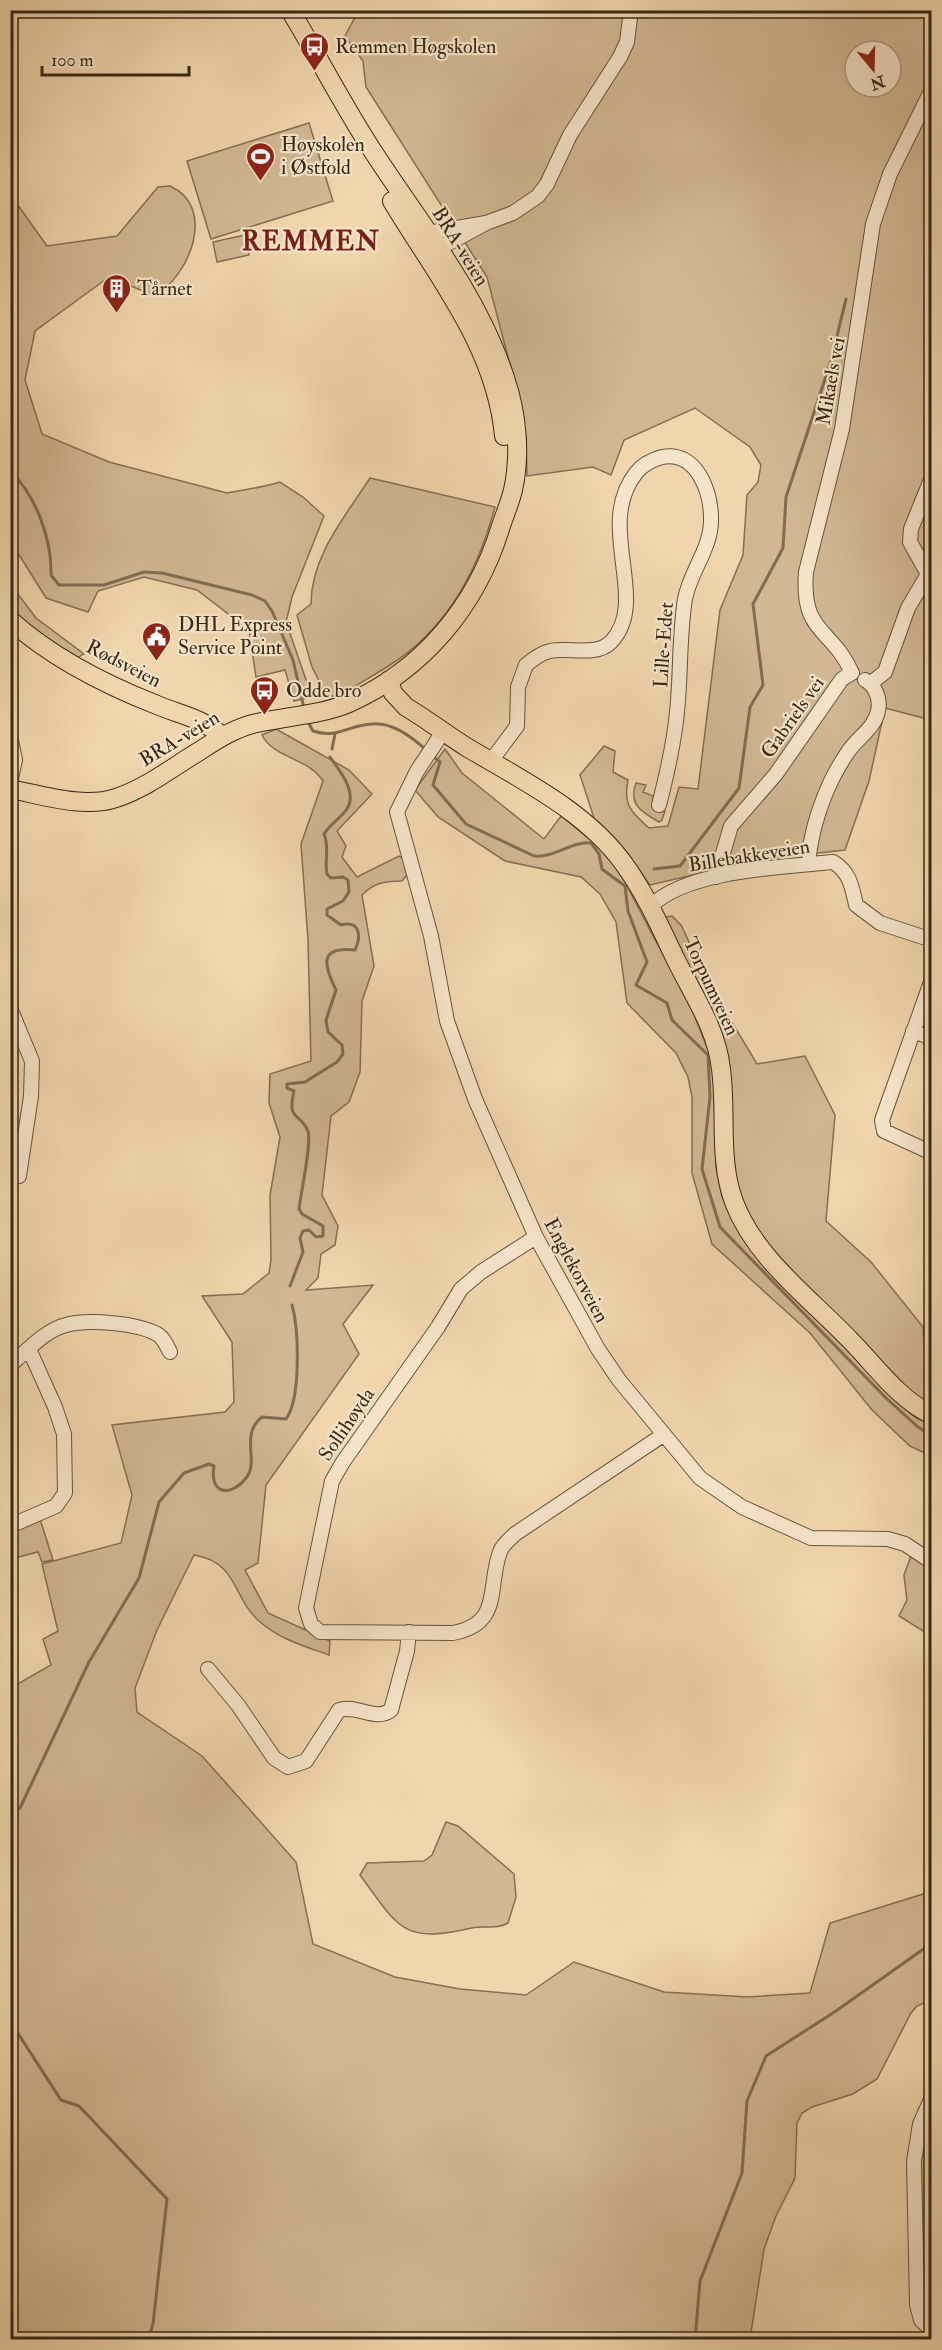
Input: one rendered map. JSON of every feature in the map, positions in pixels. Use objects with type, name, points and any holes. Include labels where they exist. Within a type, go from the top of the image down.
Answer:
[{"type":"main road","name":"BRA-veien","points":[[10,789],[81,801],[115,799],[140,788],[222,736],[253,724],[347,704],[389,680],[431,646],[458,616],[485,572],[500,528],[504,438],[494,382],[472,330],[428,244],[354,143],[309,56],[289,10]]},
{"type":"main road","name":"Rødsveien","points":[[10,620],[28,636],[59,656],[147,701],[200,719],[222,736]]},
{"type":"main road","name":"Torpumveien","points":[[389,680],[393,693],[406,707],[422,716],[439,737],[491,761],[599,835],[624,864],[650,907],[708,1024],[719,1056],[726,1176],[734,1203],[747,1228],[794,1285],[850,1339],[894,1388],[918,1409],[932,1415]]},
{"type":"street","points":[[428,244],[527,206],[547,184],[570,135],[609,77],[623,50],[631,10]]},
{"type":"street","name":"Mikaels vei","points":[[852,673],[843,653],[821,633],[812,621],[804,589],[806,572],[842,429],[873,224],[890,174],[932,89]]},
{"type":"street","name":"Lille-Edet","points":[[491,761],[513,734],[516,726],[518,687],[526,664],[552,651],[597,650],[609,643],[618,632],[625,616],[626,597],[618,536],[620,511],[626,490],[636,473],[650,460],[670,456],[682,458],[698,472],[707,490],[712,520],[708,541],[685,598],[673,750],[659,806]]},
{"type":"street","points":[[809,855],[812,837],[837,772],[849,750],[870,727],[878,713],[878,698],[871,683],[885,672],[908,608],[928,574],[910,542],[910,529],[932,477]]},
{"type":"street","name":"Gabriels vei","points":[[716,877],[731,826],[776,774],[842,679],[852,673],[871,683]]},
{"type":"street","points":[[10,736],[15,760],[10,783]]},
{"type":"street","name":"Englekorveien","points":[[439,737],[405,792],[397,812],[431,936],[447,1021],[475,1099],[536,1237],[598,1350],[619,1380],[700,1478],[742,1507],[811,1539],[888,1539],[905,1544],[932,1562]]},
{"type":"street","name":"Billebakkeveien","points":[[650,907],[673,889],[716,877],[833,862],[844,868],[851,881],[856,905],[880,923],[932,940]]},
{"type":"street","points":[[932,979],[882,1120],[884,1131],[932,1153]]},
{"type":"street","points":[[10,1008],[32,1061],[31,1096],[19,1176]]},
{"type":"street","points":[[913,1031],[932,1038]]},
{"type":"street","name":"Sollihøyda","points":[[536,1237],[481,1272],[461,1289],[332,1481],[306,1608],[310,1624],[320,1632],[453,1633],[467,1630],[485,1614],[492,1601],[501,1549],[515,1534],[663,1435]]},
{"type":"street","points":[[10,1365],[46,1335],[66,1325],[108,1323],[140,1327],[159,1334],[170,1352]]},
{"type":"street","points":[[10,1526],[56,1506],[65,1496],[64,1434],[55,1407],[29,1349]]},
{"type":"street","points":[[208,1669],[238,1705],[274,1758],[282,1765],[292,1767],[303,1763],[310,1755],[339,1710],[350,1708],[381,1715],[391,1710],[407,1651],[409,1632]]},
{"type":"street","points":[[932,2097],[915,2145],[913,2178],[917,2305],[921,2320],[932,2331]]},
{"type":"shaded area","points":[[359,10],[931,11],[931,720],[885,708],[869,781],[845,850],[758,860],[650,885],[629,855],[595,821],[580,775],[604,746],[615,751],[613,772],[628,780],[627,796],[630,807],[649,828],[668,826],[679,787],[698,789],[720,610],[743,555],[747,495],[758,482],[761,465],[750,447],[695,408],[624,440],[611,475],[593,467],[527,476],[526,439],[518,395],[487,277],[366,87],[363,61],[345,36]]},
{"type":"shaded area","name":"Høyskolen i Østfold","points":[[309,123],[333,201],[211,239],[187,161]]},
{"type":"shaded area","points":[[170,186],[184,196],[192,209],[195,224],[188,258],[179,273],[155,296],[109,277],[35,331],[25,380],[42,434],[109,462],[227,493],[280,482],[303,497],[324,516],[292,597],[286,622],[312,697],[294,701],[285,670],[256,677],[249,630],[197,590],[144,577],[98,591],[88,612],[46,598],[11,542],[11,203],[17,204],[47,246],[117,236],[158,187]]},
{"type":"shaded area","points":[[245,235],[249,255],[217,262],[213,242]]},
{"type":"shaded area","points":[[370,478],[495,507],[488,531],[469,576],[444,616],[428,634],[390,665],[339,697],[326,695],[312,667],[297,615],[311,604],[313,586],[323,553],[340,522]]},
{"type":"shaded area","points":[[11,585],[36,618],[84,654],[77,658],[38,636],[11,611]]},
{"type":"shaded area","points":[[276,729],[349,770],[372,794],[337,831],[346,846],[342,857],[357,877],[399,856],[404,859],[407,875],[402,881],[375,885],[362,895],[374,966],[362,1001],[360,1072],[349,1102],[331,1116],[322,1195],[338,1226],[335,1245],[321,1254],[318,1278],[306,1290],[373,1285],[343,1324],[359,1354],[266,1485],[258,1563],[245,1570],[268,1613],[330,1641],[329,1655],[275,1633],[250,1612],[233,1582],[219,1565],[194,1555],[157,1630],[135,1688],[137,1712],[202,1756],[296,1862],[313,1944],[395,1977],[460,1989],[526,1995],[574,1962],[664,1992],[748,1997],[810,1993],[830,1923],[923,1894],[931,1886],[931,2000],[917,2006],[911,2013],[877,2079],[853,2094],[812,2107],[802,2113],[797,2123],[795,2178],[776,2216],[764,2249],[750,2339],[11,2340],[11,1698],[14,1686],[51,1665],[43,1639],[58,1631],[42,1564],[121,1543],[132,1495],[112,1425],[225,1412],[234,1402],[232,1342],[202,1296],[243,1294],[269,1273],[271,1260],[270,1195],[280,1137],[269,1103],[270,1074],[311,1061],[308,940],[301,844],[323,781],[309,767],[282,754],[267,743],[262,735]]},
{"type":"shaded area","points":[[445,749],[462,773],[544,839],[561,816],[594,843],[618,869],[693,1012],[710,1055],[714,1081],[716,1167],[722,1196],[736,1225],[902,1406],[916,1418],[931,1424],[931,1456],[910,1446],[872,1410],[810,1333],[712,1244],[692,1173],[692,1097],[688,1077],[676,1053],[627,1003],[616,922],[600,894],[581,877],[505,861],[438,817],[415,790]]},
{"type":"shaded area","points":[[636,783],[646,785],[643,792],[653,796],[654,807],[665,811],[659,822],[642,811],[635,802]]},
{"type":"shaded area","points":[[672,916],[681,925],[709,984],[757,1064],[805,1056],[835,1115],[826,1221],[871,1262],[923,1327],[925,1357],[931,1367],[931,1407],[912,1395],[786,1266],[768,1245],[742,1204],[729,1152],[730,1082],[664,917]]},
{"type":"shaded area","points":[[38,1520],[41,1522],[53,1560],[42,1562],[38,1552],[11,1559],[11,1531]]},
{"type":"shaded area","points":[[911,1556],[931,1567],[931,1636],[899,1616],[907,1600],[904,1575]]},
{"type":"shaded area","points":[[446,1822],[458,1826],[514,1874],[516,1897],[508,1923],[500,1926],[430,1934],[416,1932],[404,1927],[394,1919],[360,1875],[367,1863],[424,1861],[432,1855]]},
{"type":"shaded area","points":[[931,2118],[931,2269],[921,2267],[921,2155]]},
{"type":"waterway","points":[[654,869],[680,866],[739,788],[750,707],[763,685],[753,604],[783,548],[786,497],[831,361],[846,299]]},
{"type":"waterway","points":[[10,471],[28,492],[35,505],[49,547],[51,575],[59,585],[104,585],[144,572],[162,573],[252,595],[265,601],[272,611],[293,660],[304,708]]},
{"type":"waterway","points":[[307,720],[313,731],[322,733],[336,733],[364,725],[386,725],[408,736],[426,750]]},
{"type":"waterway","points":[[332,749],[335,734]]},
{"type":"waterway","points":[[433,756],[440,762],[433,785],[466,824],[534,856],[549,855],[577,844],[591,843],[599,854],[602,869],[625,886],[628,911],[647,962],[636,985],[667,1003],[672,1020],[708,1055],[710,1097],[702,1169],[720,1227],[886,1398],[918,1427],[932,1436]]},
{"type":"waterway","points":[[290,1286],[303,1252],[300,1238],[303,1231],[309,1230],[316,1237],[323,1236],[323,1226],[302,1214],[299,1209],[309,1137],[305,1125],[293,1112],[294,1091],[287,1088],[287,1084],[305,1082],[337,1062],[343,1054],[342,1045],[328,1032],[326,1020],[336,990],[329,973],[327,960],[335,951],[355,950],[358,940],[356,927],[348,924],[341,925],[327,915],[327,909],[343,901],[349,892],[348,880],[343,877],[331,878],[326,869],[327,844],[324,834],[347,809],[350,802],[346,782],[330,757]]},
{"type":"waterway","points":[[10,1817],[20,1808],[89,1662],[139,1578],[159,1502],[184,1473],[209,1464],[214,1466],[213,1475],[218,1487],[222,1490],[234,1488],[246,1478],[250,1471],[251,1440],[255,1424],[262,1417],[286,1419],[294,1396],[297,1364],[292,1305]]},
{"type":"waterway","points":[[695,2340],[700,2281],[742,2173],[747,2101],[766,2056],[836,2011],[932,1943]]},
{"type":"waterway","points":[[10,2021],[61,2100],[79,2106],[167,2199],[153,2324],[148,2340]]},
{"type":"place","name":"Remmen Høgskolen","points":[[314,72]]},
{"type":"place","name":"Høyskolen i Østfold","points":[[260,182]]},
{"type":"place","name":"Tårnet","points":[[116,314]]},
{"type":"place","name":"DHL Express Service Point","points":[[157,662]]},
{"type":"place","name":"Odde bro","points":[[265,716]]},
{"type":"district","name":"REMMEN","points":[[311,241]]}]
